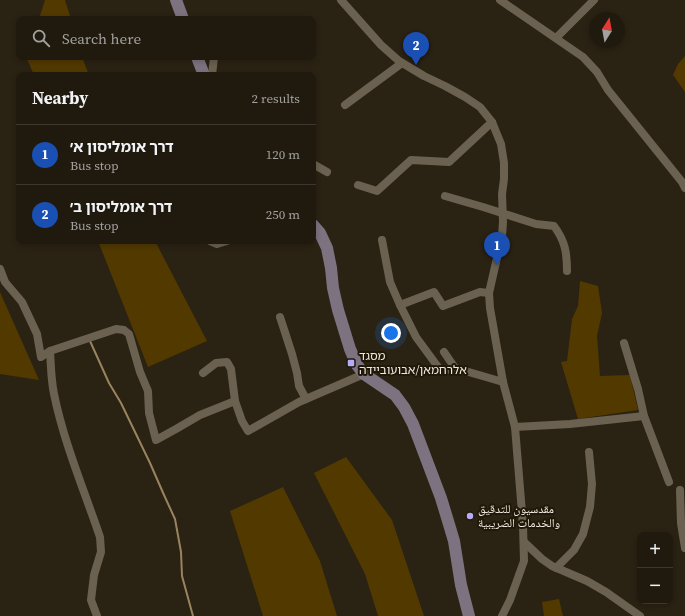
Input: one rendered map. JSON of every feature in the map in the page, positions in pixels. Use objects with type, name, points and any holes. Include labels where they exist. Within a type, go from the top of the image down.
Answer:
[{"type":"street","points":[[176,0],[182,16]]},
{"type":"street","points":[[341,0],[380,45],[402,63],[465,97],[480,107],[492,122],[501,144],[504,163],[502,236],[489,293],[490,308],[503,382],[515,427],[524,542],[524,561],[510,600],[502,616]]},
{"type":"street","points":[[500,0],[583,57],[597,72],[608,90],[682,182],[685,188]]},
{"type":"street","points":[[556,38],[594,0]]},
{"type":"street","points":[[198,60],[203,72]]},
{"type":"street","points":[[212,72],[214,60]]},
{"type":"street","points":[[344,105],[402,63]]},
{"type":"street","points":[[358,185],[377,191],[411,160],[450,162],[492,122]]},
{"type":"street","points":[[316,166],[327,172]]},
{"type":"street","points":[[445,196],[536,224],[554,226],[561,236],[567,253],[567,271]]},
{"type":"street","points":[[316,228],[320,233],[327,248],[338,310],[350,349],[357,365],[364,374],[395,395],[404,407],[413,424],[441,498],[454,541],[461,584],[469,616]]},
{"type":"street","points":[[382,240],[390,282],[400,305],[416,337],[441,371],[455,368],[503,382]]},
{"type":"street","points":[[0,269],[5,282],[22,302],[25,308],[37,334],[41,357],[50,351],[116,329],[124,330],[129,334],[140,372],[148,391],[149,413],[156,440],[200,415],[235,401]]},
{"type":"street","points":[[400,305],[434,292],[443,306],[480,292],[489,293]]},
{"type":"street","points":[[280,317],[294,360],[299,386],[306,399]]},
{"type":"street","points":[[624,343],[638,389],[644,416],[669,482]]},
{"type":"street","points":[[50,351],[54,393],[62,424],[100,537],[100,552],[94,575],[92,600],[97,616]]},
{"type":"street","points":[[444,352],[455,368]]},
{"type":"street","points":[[203,373],[216,362],[227,362],[231,369],[235,401],[242,421],[248,431],[306,399],[364,374]]},
{"type":"street","points":[[515,427],[570,424],[644,416]]},
{"type":"street","points":[[556,568],[574,550],[583,534],[590,507],[592,484],[589,452]]},
{"type":"street","points":[[680,490],[681,524],[685,548]]},
{"type":"street","points":[[524,542],[542,559],[556,568],[587,581],[606,592],[640,616]]},
{"type":"shaded area","points":[[45,0],[65,0],[70,16],[40,16]]},
{"type":"shaded area","points":[[685,56],[685,92],[673,75],[678,64]]},
{"type":"shaded area","points":[[27,60],[83,60],[88,72],[33,72]]},
{"type":"shaded area","points":[[99,244],[157,244],[207,341],[148,367]]},
{"type":"shaded area","points":[[580,281],[598,286],[602,313],[597,336],[600,376],[630,375],[638,410],[578,419],[561,362],[567,361],[572,319],[578,306]]},
{"type":"shaded area","points":[[0,292],[39,380],[0,374]]},
{"type":"shaded area","points":[[346,457],[392,520],[424,616],[378,616],[365,574],[314,473]]},
{"type":"shaded area","points":[[283,487],[320,561],[337,616],[263,616],[230,511]]},
{"type":"shaded area","points":[[559,599],[563,616],[544,616],[542,602]]},
{"type":"waterway","points":[[90,341],[109,383],[121,403],[150,463],[175,519],[181,552],[182,576],[193,616]]},
{"type":"place","name":"דרך אומליסון ב׳","points":[[416,65]]},
{"type":"place","name":"דרך אומליסון א׳","points":[[497,265]]},
{"type":"place","name":"מסגד אלרחמאן/אבועוביידה","points":[[351,363]]},
{"type":"place","name":"مقدسيون للتدقيق والخدمات الضريبية","points":[[470,516]]}]
